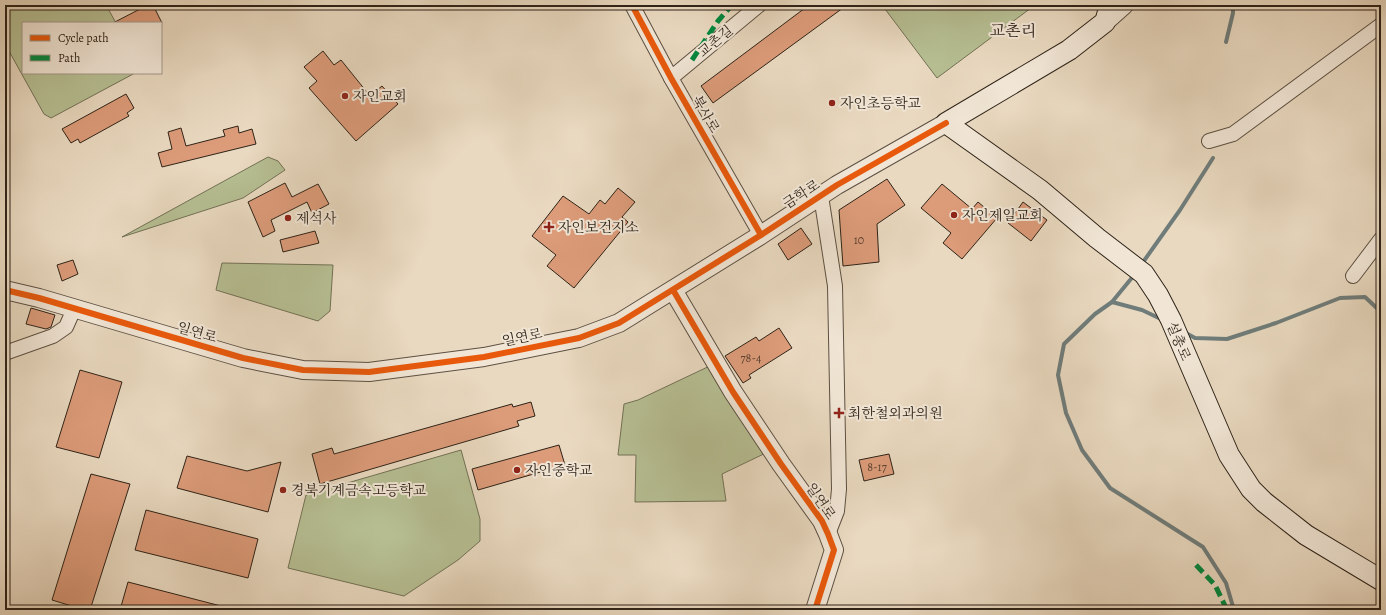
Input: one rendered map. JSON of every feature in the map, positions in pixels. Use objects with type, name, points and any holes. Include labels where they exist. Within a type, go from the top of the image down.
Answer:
[{"type":"main road","name":"금학로","points":[[946,123],[1069,50],[1108,14]]},
{"type":"main road","name":"설총로","points":[[946,123],[1040,190],[1144,274],[1158,295],[1171,320],[1182,350],[1229,455],[1251,489],[1264,502],[1306,535],[1381,580]]},
{"type":"street","name":"북사로","points":[[632,5],[671,78],[761,235]]},
{"type":"street","name":"교촌길","points":[[671,78],[759,5]]},
{"type":"street","name":"금학로","points":[[1108,14],[1124,5]]},
{"type":"street","points":[[1209,140],[1233,134],[1381,25]]},
{"type":"street","name":"금학로","points":[[673,290],[837,185],[946,123]]},
{"type":"street","points":[[821,196],[835,286],[839,489],[837,511],[828,534]]},
{"type":"street","points":[[1353,276],[1381,239]]},
{"type":"street","name":"일연로","points":[[5,290],[74,308],[243,358],[303,370],[369,372],[484,357],[579,338],[619,323],[673,290],[733,392],[781,464],[822,520],[834,550],[815,610]]},
{"type":"street","points":[[5,353],[53,336],[66,327],[74,308]]},
{"type":"green space","points":[[11,5],[106,5],[115,22],[22,22],[22,74],[133,74],[51,118],[44,114],[5,44],[5,8]]},
{"type":"green space","points":[[882,5],[1035,5],[937,78]]},
{"type":"green space","points":[[268,157],[278,161],[285,170],[243,198],[122,237]]},
{"type":"green space","points":[[222,263],[333,265],[330,311],[318,321],[216,290]]},
{"type":"green space","points":[[716,363],[772,450],[722,474],[726,501],[635,502],[636,455],[618,455],[624,404],[638,400]]},
{"type":"green space","points":[[461,450],[480,519],[480,541],[458,560],[404,596],[288,568],[306,495]]},
{"type":"building","points":[[138,5],[153,5],[162,22],[115,22],[140,9]]},
{"type":"building","points":[[809,5],[847,5],[713,103],[701,86]]},
{"type":"building","points":[[323,51],[334,65],[341,60],[370,96],[382,86],[398,104],[356,141],[309,88],[317,81],[304,67]]},
{"type":"building","points":[[126,94],[134,108],[127,113],[129,116],[80,143],[78,139],[71,143],[62,129]]},
{"type":"building","points":[[238,126],[239,133],[252,129],[256,144],[162,167],[158,153],[172,149],[168,132],[181,128],[186,146],[225,136],[223,130]]},
{"type":"building","points":[[887,179],[905,205],[877,224],[879,262],[843,266],[839,210]]},
{"type":"building","points":[[285,183],[292,197],[318,184],[329,204],[312,213],[307,202],[271,220],[275,231],[263,237],[248,202]]},
{"type":"building","points":[[942,184],[972,209],[978,202],[997,218],[962,259],[943,243],[951,233],[921,208]]},
{"type":"building","points":[[618,188],[635,202],[622,217],[628,222],[574,288],[547,266],[556,255],[532,236],[563,196],[589,214],[600,200],[605,204]]},
{"type":"building","points":[[1023,202],[1047,220],[1031,241],[1008,223]]},
{"type":"building","points":[[801,228],[812,244],[788,260],[778,244]]},
{"type":"building","points":[[315,231],[319,243],[283,252],[280,240]]},
{"type":"building","points":[[73,260],[78,274],[62,281],[57,265]]},
{"type":"building","points":[[31,308],[55,315],[51,327],[46,329],[26,324]]},
{"type":"building","points":[[779,328],[792,348],[749,375],[751,378],[743,383],[725,356],[756,337],[759,341]]},
{"type":"building","points":[[80,370],[122,382],[99,458],[56,447]]},
{"type":"building","points":[[531,402],[535,416],[517,421],[519,426],[320,484],[312,454],[332,448],[334,454],[512,404],[513,407]]},
{"type":"building","points":[[559,445],[565,465],[478,490],[472,469]]},
{"type":"building","points":[[889,454],[894,474],[864,481],[859,460]]},
{"type":"building","points":[[187,456],[247,471],[281,462],[268,512],[177,488]]},
{"type":"building","points":[[91,474],[130,484],[90,610],[85,610],[52,600]]},
{"type":"building","points":[[146,510],[258,539],[248,578],[135,550]]},
{"type":"building","points":[[128,582],[221,606],[220,610],[120,610]]},
{"type":"waterway","points":[[1226,42],[1233,13],[1233,5]]},
{"type":"waterway","points":[[1141,265],[1180,210],[1213,158]]},
{"type":"waterway","points":[[1112,302],[1135,274]]},
{"type":"waterway","points":[[1184,332],[1195,338],[1227,339],[1276,323],[1340,298],[1365,297],[1381,312]]},
{"type":"waterway","points":[[1163,320],[1142,310],[1112,302],[1095,314],[1064,344],[1058,375],[1066,413],[1082,450],[1110,488],[1203,547],[1226,583],[1234,610]]},
{"type":"marked path","points":[[692,60],[718,21],[732,5]]},
{"type":"marked path","points":[[1196,565],[1215,585],[1227,610]]},
{"type":"cycle path","points":[[632,5],[671,78],[761,235]]},
{"type":"cycle path","points":[[5,290],[39,298],[243,358],[303,370],[369,372],[484,357],[579,338],[619,323],[761,235],[837,185],[946,123]]},
{"type":"cycle path","points":[[673,290],[733,392],[781,464],[822,521],[828,534],[834,550],[815,610]]},
{"type":"place","name":"자인교회","points":[[345,96]]},
{"type":"place","name":"자인초등학교","points":[[832,103]]},
{"type":"place","name":"자인제일교회","points":[[954,215]]},
{"type":"place","name":"제석사","points":[[288,218]]},
{"type":"place","name":"자인보건지소","points":[[549,227]]},
{"type":"place","name":"최한철외과의원","points":[[839,413]]},
{"type":"place","name":"자인중학교","points":[[517,470]]},
{"type":"place","name":"경북기계금속고등학교","points":[[283,490]]},
{"type":"district","name":"교촌리","points":[[1013,30]]}]
